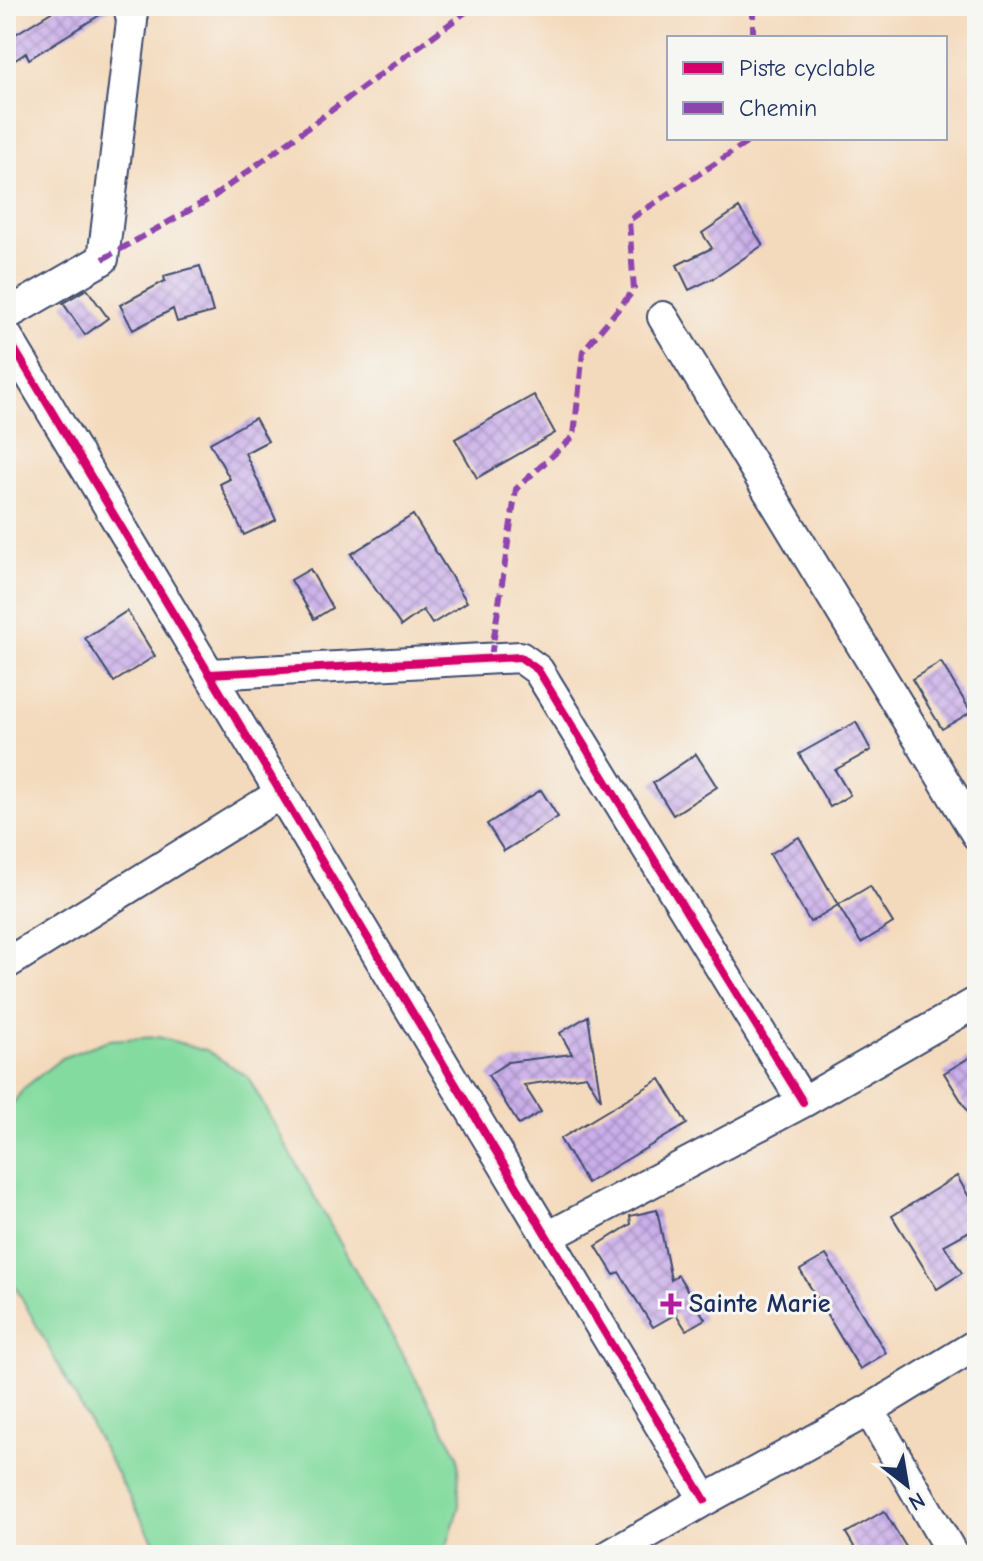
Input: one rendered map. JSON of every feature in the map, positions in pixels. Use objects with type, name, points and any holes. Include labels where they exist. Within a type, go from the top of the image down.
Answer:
[{"type":"street","points":[[6,315],[103,259],[132,21],[129,6]]},
{"type":"street","points":[[663,317],[977,835]]},
{"type":"street","points":[[6,335],[705,1500]]},
{"type":"street","points":[[210,674],[520,657],[538,670],[803,1102]]},
{"type":"street","points":[[8,958],[281,793]]},
{"type":"street","points":[[548,1237],[803,1102],[977,1002]]},
{"type":"street","points":[[610,1555],[869,1410],[977,1344]]},
{"type":"street","points":[[869,1410],[953,1555]]},
{"type":"green space","points":[[158,1037],[206,1050],[248,1077],[458,1455],[459,1506],[444,1555],[161,1555],[6,1269],[6,1114],[23,1089],[62,1058],[108,1040]]},
{"type":"building","points":[[61,6],[111,8],[29,59],[26,53],[6,66],[6,40]]},
{"type":"building","points":[[739,208],[763,245],[716,277],[689,290],[677,265],[712,248],[702,233]]},
{"type":"building","points":[[200,266],[213,312],[177,322],[173,309],[133,330],[120,305],[165,281],[164,276]]},
{"type":"building","points":[[87,289],[108,318],[85,335],[63,303]]},
{"type":"building","points":[[534,395],[555,433],[477,478],[455,439]]},
{"type":"building","points":[[255,418],[268,441],[245,453],[276,520],[244,535],[220,484],[230,479],[210,443]]},
{"type":"building","points":[[413,515],[467,602],[432,624],[423,610],[401,626],[351,554]]},
{"type":"building","points":[[310,569],[332,608],[314,619],[291,580]]},
{"type":"building","points":[[127,611],[155,656],[114,682],[85,638]]},
{"type":"building","points":[[941,662],[971,712],[942,729],[912,679]]},
{"type":"building","points":[[856,722],[871,750],[835,770],[850,795],[830,807],[799,754]]},
{"type":"building","points":[[696,754],[717,787],[673,815],[653,783]]},
{"type":"building","points":[[541,790],[558,817],[504,851],[487,824]]},
{"type":"building","points":[[799,837],[838,905],[810,922],[770,854]]},
{"type":"building","points":[[870,886],[893,923],[861,943],[838,905]]},
{"type":"building","points":[[588,1016],[601,1100],[586,1076],[524,1085],[541,1112],[519,1125],[488,1075],[508,1062],[572,1054],[560,1033]]},
{"type":"building","points":[[977,1053],[977,1126],[944,1073]]},
{"type":"building","points":[[660,1079],[687,1124],[587,1183],[560,1139]]},
{"type":"building","points":[[957,1176],[977,1211],[977,1227],[944,1245],[962,1273],[937,1289],[892,1216]]},
{"type":"building","points":[[657,1210],[671,1280],[678,1275],[705,1319],[686,1330],[676,1314],[653,1327],[619,1272],[614,1275],[596,1246],[631,1224],[630,1216]]},
{"type":"building","points":[[826,1255],[886,1353],[860,1369],[800,1270]]},
{"type":"building","points":[[884,1511],[911,1555],[859,1555],[846,1533]]},
{"type":"marked path","points":[[103,259],[213,197],[474,6]]},
{"type":"marked path","points":[[753,6],[753,36]]},
{"type":"marked path","points":[[491,657],[516,489],[574,436],[583,351],[634,290],[629,220],[751,140]]},
{"type":"cycle path","points":[[6,335],[705,1500]]},
{"type":"cycle path","points":[[210,674],[520,657],[538,670],[803,1102]]},
{"type":"place","name":"Sainte Marie","points":[[671,1304]]}]
